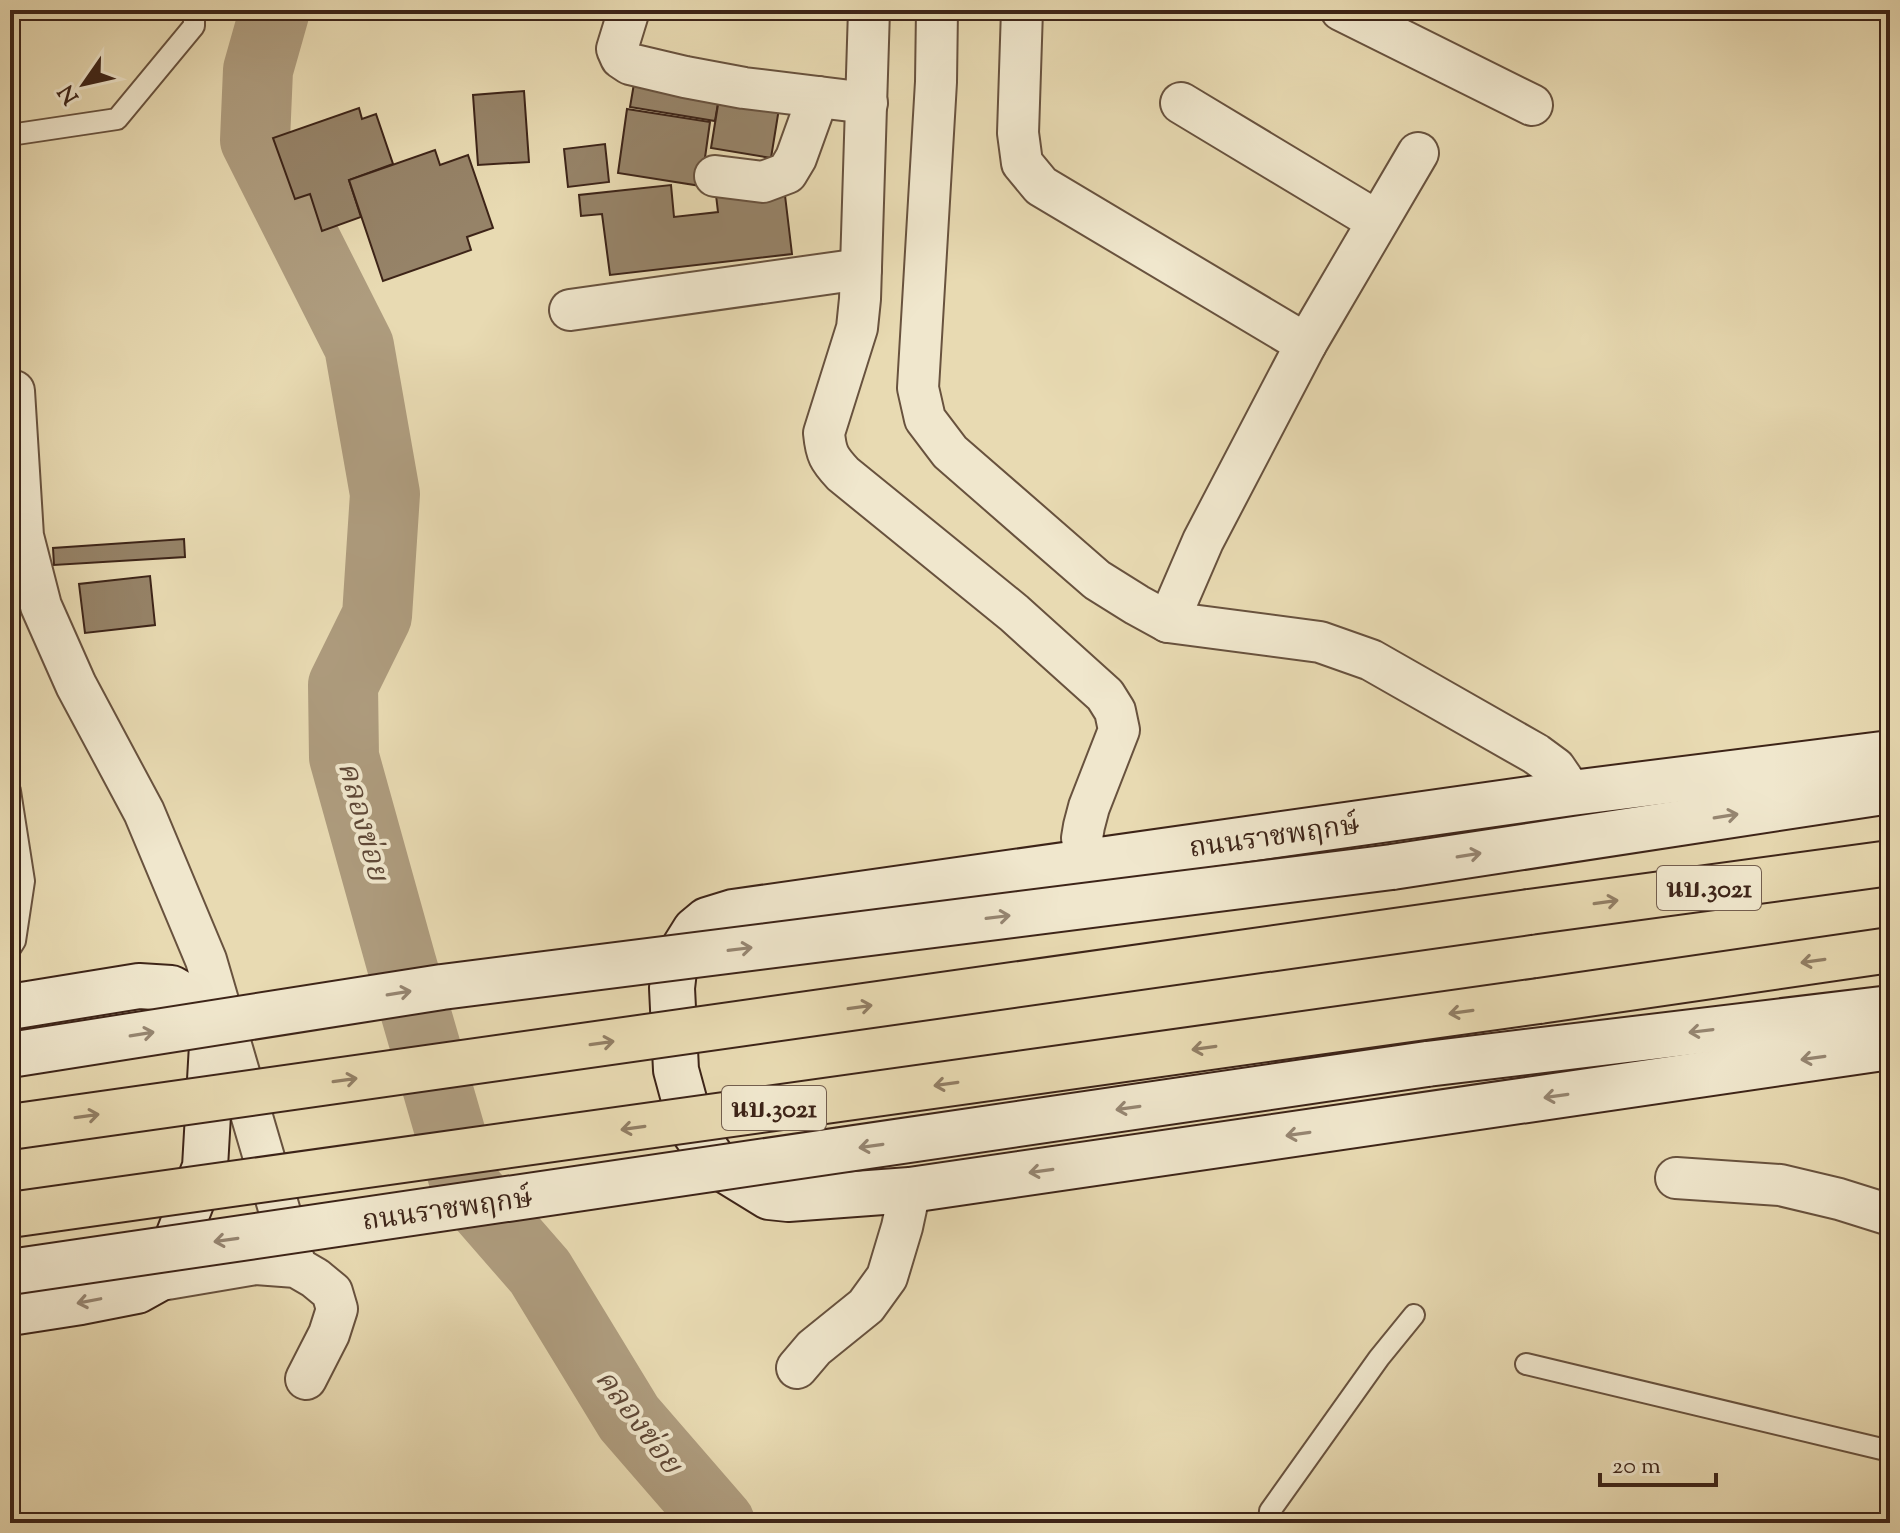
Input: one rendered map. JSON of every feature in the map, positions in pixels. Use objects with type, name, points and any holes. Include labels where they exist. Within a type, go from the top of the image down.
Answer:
[{"type":"main road","name":"ถนนราชพฤกษ์","points":[[1890,753],[1572,793],[733,912],[707,920],[695,930],[675,962],[672,988],[676,1070],[692,1129],[717,1165],[769,1197],[788,1199],[910,1190],[1890,1047]]},
{"type":"main road","name":"ถนนราชพฤกษ์","points":[[10,1055],[442,987],[1392,867],[1890,791]]},
{"type":"main road","name":"นบ.3021","points":[[10,1127],[1890,863]]},
{"type":"main road","name":"ถนนราชพฤกษ์","points":[[10,1215],[1890,950]]},
{"type":"main road","points":[[10,1007],[139,986],[171,988],[194,1001],[212,1045],[205,1167],[167,1265],[155,1281],[137,1291],[10,1313]]},
{"type":"main road","name":"ถนนราชพฤกษ์","points":[[10,1272],[1427,1064],[1890,1008]]},
{"type":"street","points":[[629,10],[617,49],[621,58],[630,64],[700,80],[867,103]]},
{"type":"street","points":[[869,10],[857,328],[824,433],[826,450],[843,474],[1014,613],[1105,695],[1115,711],[1119,730],[1084,826],[1082,838],[1088,861]]},
{"type":"street","points":[[937,10],[936,82],[918,388],[925,419],[950,452],[1097,580],[1168,622],[1320,642],[1371,660],[1536,754],[1555,768],[1572,793]]},
{"type":"street","points":[[1022,10],[1018,133],[1022,163],[1041,186],[1306,344]]},
{"type":"street","points":[[1341,10],[1532,105]]},
{"type":"street","points":[[715,176],[763,182],[787,173],[796,158],[818,97]]},
{"type":"street","points":[[1181,103],[1377,221]]},
{"type":"street","points":[[1168,622],[1203,541],[1306,344],[1418,153]]},
{"type":"street","points":[[570,310],[861,269]]},
{"type":"street","points":[[14,391],[23,536],[41,606],[76,685],[144,812],[206,960],[296,1267]]},
{"type":"street","points":[[1676,1178],[1780,1185],[1890,1215]]},
{"type":"street","points":[[797,1368],[814,1348],[866,1306],[887,1277],[910,1190]]},
{"type":"street","points":[[155,1281],[256,1264],[296,1267],[315,1278],[332,1292],[337,1309],[329,1334],[306,1379]]},
{"type":"lane","points":[[10,135],[117,119],[194,26],[194,10]]},
{"type":"lane","points":[[10,791],[24,881],[15,941],[10,949]]},
{"type":"lane","points":[[1269,1523],[1270,1511],[1379,1358],[1414,1315]]},
{"type":"lane","points":[[1526,1364],[1890,1451]]},
{"type":"building","points":[[636,72],[721,86],[715,121],[630,107]]},
{"type":"building","points":[[721,86],[781,96],[771,158],[711,148]]},
{"type":"building","points":[[524,91],[529,162],[478,165],[473,95]]},
{"type":"building","points":[[359,108],[362,119],[376,114],[393,164],[349,180],[361,217],[322,231],[310,194],[295,199],[273,138]]},
{"type":"building","points":[[627,109],[710,122],[701,186],[618,173]]},
{"type":"building","points":[[605,144],[609,182],[568,187],[564,149]]},
{"type":"building","points":[[435,150],[440,165],[468,155],[493,228],[467,237],[471,250],[383,281],[349,180]]},
{"type":"building","points":[[671,185],[674,217],[718,212],[716,195],[784,187],[792,254],[610,275],[602,214],[581,216],[579,195]]},
{"type":"building","points":[[184,539],[185,557],[54,565],[53,548]]},
{"type":"building","points":[[150,576],[155,625],[85,633],[79,584]]},
{"type":"waterway","name":"คลองข่อย","points":[[275,10],[258,70],[255,140],[359,346],[385,494],[377,616],[343,685],[344,757],[466,1187],[540,1272],[629,1418],[720,1523]]}]
